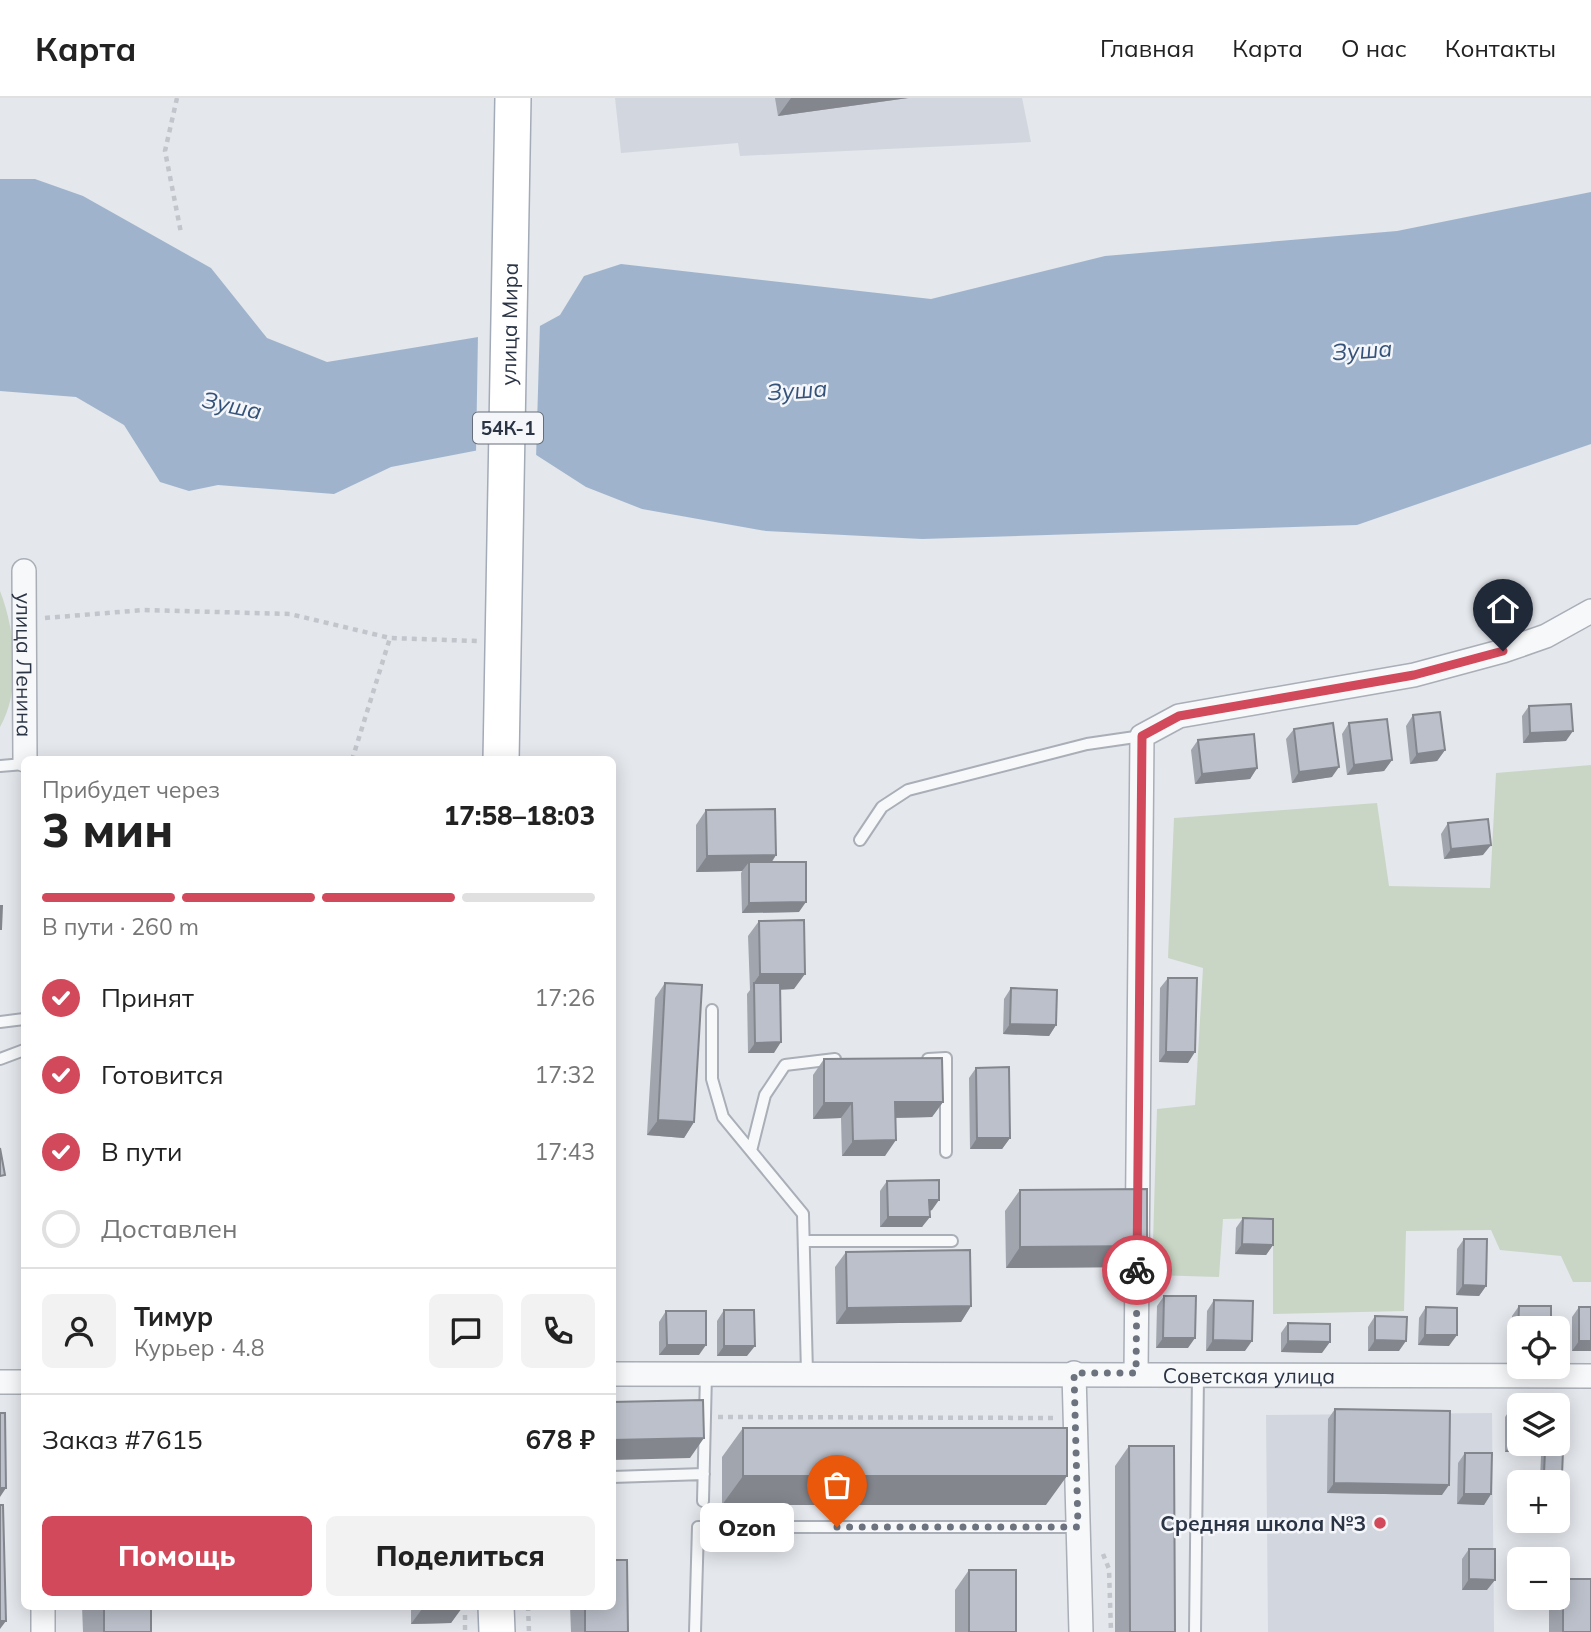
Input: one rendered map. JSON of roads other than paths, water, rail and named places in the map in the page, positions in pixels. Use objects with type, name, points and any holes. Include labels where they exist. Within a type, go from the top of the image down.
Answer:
[{"type":"main road","name":"улица Мира","points":[[500,756],[513,98]]},
{"type":"main road","points":[[496,1610],[497,1632]]},
{"type":"street","name":"улица Ленина","points":[[24,571],[25,756]]},
{"type":"street","points":[[1136,1373],[1142,736],[1179,716],[1414,675],[1503,651],[1546,636],[1591,611]]},
{"type":"street","points":[[1074,1373],[1080,1632]]},
{"type":"street","name":"Советская улица","points":[[616,1374],[1591,1376]]},
{"type":"street","points":[[0,1382],[21,1382]]},
{"type":"street","points":[[43,1610],[43,1632]]},
{"type":"lane","points":[[860,840],[881,807],[908,790],[1087,744],[1142,736]]},
{"type":"lane","points":[[0,766],[21,763]]},
{"type":"lane","points":[[712,1010],[712,1079],[723,1117],[803,1214],[807,1373]]},
{"type":"lane","points":[[0,1022],[21,1018]]},
{"type":"lane","points":[[0,1059],[21,1051]]},
{"type":"lane","points":[[919,1059],[946,1058],[946,1152]]},
{"type":"lane","points":[[751,1151],[765,1095],[785,1065],[851,1059]]},
{"type":"lane","points":[[804,1241],[951,1241]]},
{"type":"lane","points":[[703,1502],[706,1374]]},
{"type":"lane","points":[[1195,1632],[1198,1376]]},
{"type":"lane","points":[[616,1477],[704,1474]]},
{"type":"lane","points":[[695,1632],[698,1527],[1078,1527]]},
{"type":"water","name":"Зуша","points":[[0,179],[35,179],[83,196],[211,268],[267,338],[327,362],[538,327],[560,315],[584,276],[621,264],[931,299],[1105,256],[1397,231],[1591,192],[1591,444],[1357,525],[922,539],[766,531],[642,509],[586,487],[530,451],[500,446],[391,467],[334,494],[218,485],[189,491],[160,482],[124,425],[76,397],[0,391]]},
{"type":"place","name":"Средняя школа №3","points":[[1380,1523]]},
{"type":"place","name":"Ozon","points":[[837,1527]]}]
